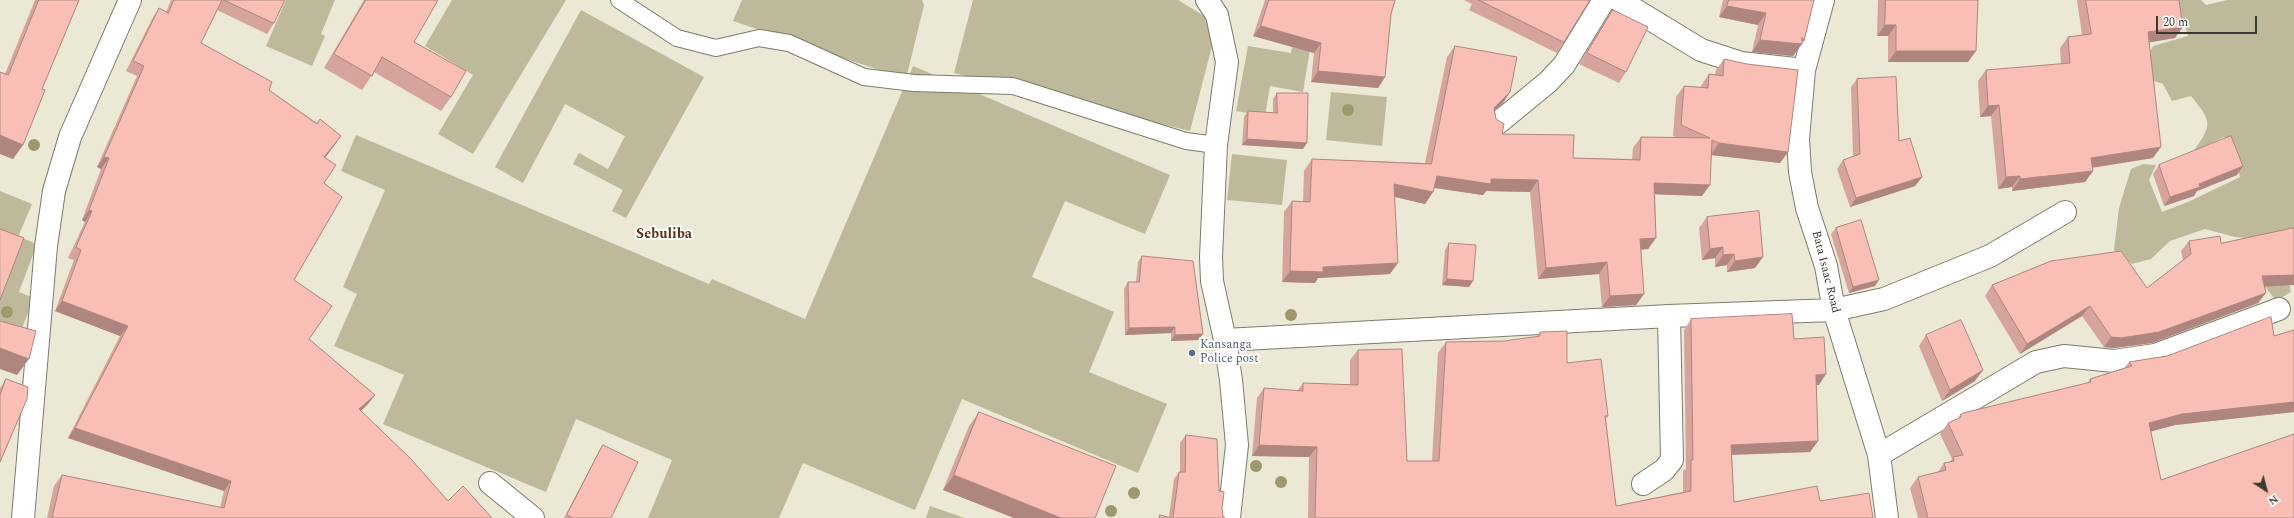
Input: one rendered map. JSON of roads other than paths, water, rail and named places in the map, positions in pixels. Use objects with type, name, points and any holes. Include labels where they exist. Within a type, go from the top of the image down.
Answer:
[{"type":"street","points":[[23,518],[46,246],[54,191],[70,137],[130,0]]},
{"type":"street","points":[[1207,0],[1217,15],[1227,62],[1216,145],[1211,273],[1225,340],[1231,380],[1236,445],[1229,518]]},
{"type":"street","points":[[1498,123],[1548,82],[1564,65],[1604,0]]},
{"type":"street","points":[[1619,0],[1701,50],[1741,63],[1804,70]]},
{"type":"street","name":"Bata Isaac Road","points":[[1823,0],[1804,70],[1798,139],[1800,172],[1807,208],[1826,266],[1834,310],[1879,454],[1887,518]]},
{"type":"street","points":[[1225,340],[1669,316],[1834,310],[1884,299],[1990,256],[2065,212]]},
{"type":"street","points":[[1879,454],[2036,362],[2064,356],[2114,361],[2155,355],[2279,309]]},
{"type":"street","points":[[1643,484],[1664,470],[1672,460],[1669,316]]},
{"type":"street","points":[[490,483],[533,518]]},
{"type":"lane","points":[[619,0],[676,38],[716,48],[759,38],[789,43],[864,77],[914,83],[1013,86],[1186,141],[1216,145]]},
{"type":"place","name":"Kansanga Police post","points":[[1192,353]]},
{"type":"district","name":"Sebuliba","points":[[664,235]]}]
